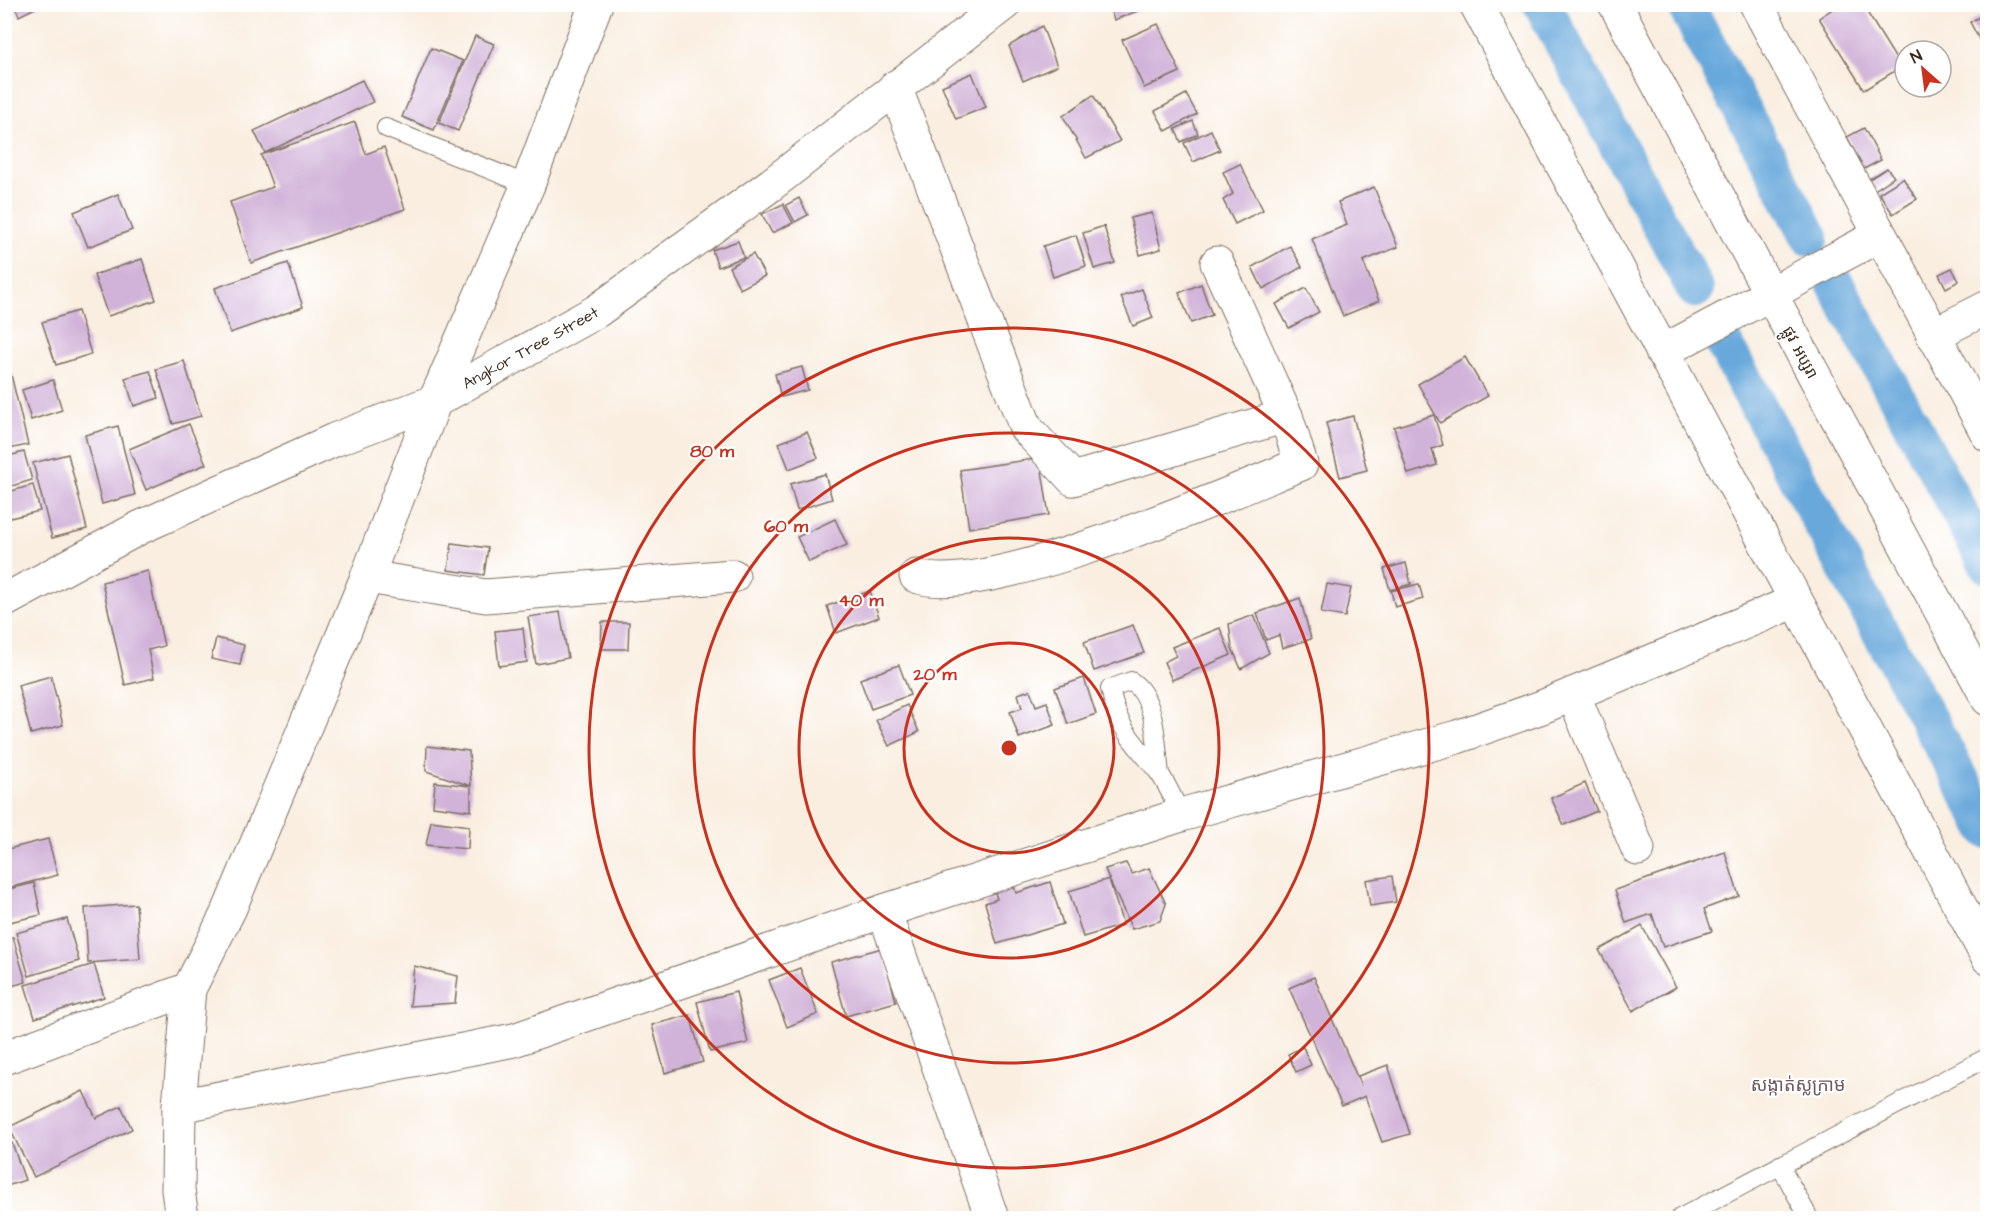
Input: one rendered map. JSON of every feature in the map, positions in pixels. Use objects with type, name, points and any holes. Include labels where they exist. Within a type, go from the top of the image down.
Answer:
[{"type":"street","points":[[182,1218],[178,1190],[179,1106],[189,989],[230,908],[367,577],[435,400],[528,185],[596,4]]},
{"type":"street","name":"Angkor Tree Street","points":[[4,601],[139,528],[334,440],[435,400],[597,311],[772,184],[1004,4]]},
{"type":"street","points":[[1476,4],[1988,958]]},
{"type":"street","name":"ផ្លូវ អប្សរា","points":[[1615,4],[1988,699]]},
{"type":"street","points":[[1756,4],[1988,435]]},
{"type":"street","points":[[895,87],[1026,428],[1073,479],[1286,416]]},
{"type":"street","points":[[1662,352],[1880,235]]},
{"type":"street","points":[[916,576],[928,580],[944,580],[1000,574],[1168,519],[1301,464],[1286,416],[1217,263]]},
{"type":"street","points":[[1933,335],[1988,307]]},
{"type":"street","points":[[367,577],[486,596],[733,576]]},
{"type":"street","points":[[179,1106],[514,1040],[884,911],[1181,815],[1457,737],[1573,694],[1796,601]]},
{"type":"street","points":[[1573,694],[1638,849]]},
{"type":"street","points":[[884,911],[992,1218]]},
{"type":"street","points":[[4,1058],[189,989]]},
{"type":"lane","points":[[386,128],[528,185]]},
{"type":"lane","points":[[1160,774],[1181,815]]},
{"type":"lane","points":[[1680,1218],[1988,1057]]},
{"type":"lane","points":[[1780,1165],[1809,1218]]},
{"type":"building","points":[[14,4],[43,4],[19,16]]},
{"type":"building","points":[[1108,4],[1147,4],[1148,7],[1114,20]]},
{"type":"building","points":[[1840,4],[1862,4],[1893,54],[1893,72],[1864,90],[1819,18]]},
{"type":"building","points":[[1988,12],[1988,56],[1970,22]]},
{"type":"building","points":[[1158,24],[1180,72],[1144,88],[1122,40]]},
{"type":"building","points":[[1042,26],[1057,66],[1023,81],[1009,46]]},
{"type":"building","points":[[475,36],[494,44],[458,131],[439,123]]},
{"type":"building","points":[[431,48],[463,61],[434,130],[402,117]]},
{"type":"building","points":[[972,73],[986,107],[956,119],[942,86]]},
{"type":"building","points":[[362,80],[373,102],[265,153],[254,131]]},
{"type":"building","points":[[1186,94],[1197,114],[1166,131],[1155,111]]},
{"type":"building","points":[[1093,95],[1120,141],[1086,158],[1063,116]]},
{"type":"building","points":[[1193,121],[1198,134],[1181,142],[1175,129]]},
{"type":"building","points":[[355,122],[366,154],[384,147],[405,209],[251,263],[230,202],[273,187],[261,155]]},
{"type":"building","points":[[1864,128],[1881,160],[1864,169],[1847,137]]},
{"type":"building","points":[[1211,130],[1220,150],[1193,162],[1184,143]]},
{"type":"building","points":[[1240,164],[1263,210],[1235,224],[1223,200],[1233,194],[1223,172]]},
{"type":"building","points":[[1887,168],[1894,177],[1873,191],[1866,181]]},
{"type":"building","points":[[1903,178],[1917,199],[1893,214],[1879,193]]},
{"type":"building","points":[[1374,187],[1398,247],[1363,261],[1379,301],[1343,316],[1312,239],[1347,225],[1338,202]]},
{"type":"building","points":[[118,194],[132,230],[88,247],[74,212]]},
{"type":"building","points":[[799,198],[808,215],[795,222],[786,205]]},
{"type":"building","points":[[783,204],[793,223],[772,233],[762,214]]},
{"type":"building","points":[[1152,213],[1161,249],[1140,255],[1130,218]]},
{"type":"building","points":[[1104,226],[1115,263],[1094,269],[1083,233]]},
{"type":"building","points":[[1076,235],[1086,266],[1053,277],[1043,246]]},
{"type":"building","points":[[738,241],[744,257],[718,267],[712,250]]},
{"type":"building","points":[[1290,246],[1302,267],[1263,289],[1252,267]]},
{"type":"building","points":[[753,254],[765,276],[740,289],[729,267]]},
{"type":"building","points":[[142,259],[156,300],[108,316],[94,275]]},
{"type":"building","points":[[288,263],[303,307],[230,333],[215,288]]},
{"type":"building","points":[[1952,268],[1959,281],[1946,288],[1939,274]]},
{"type":"building","points":[[1201,284],[1212,315],[1191,323],[1179,293]]},
{"type":"building","points":[[1306,288],[1319,312],[1289,328],[1276,304]]},
{"type":"building","points":[[1142,289],[1153,318],[1133,326],[1121,297]]},
{"type":"building","points":[[78,311],[91,354],[56,365],[42,322]]},
{"type":"building","points":[[1465,357],[1488,396],[1440,423],[1418,384]]},
{"type":"building","points":[[4,358],[7,358],[28,445],[4,450]]},
{"type":"building","points":[[184,361],[201,416],[173,424],[156,369]]},
{"type":"building","points":[[802,367],[808,390],[781,397],[775,374]]},
{"type":"building","points":[[150,371],[159,398],[134,406],[125,378]]},
{"type":"building","points":[[53,380],[62,410],[31,420],[22,390]]},
{"type":"building","points":[[1434,415],[1443,445],[1432,449],[1437,465],[1408,474],[1394,427]]},
{"type":"building","points":[[1353,416],[1367,470],[1340,477],[1326,423]]},
{"type":"building","points":[[189,424],[206,464],[146,490],[129,449]]},
{"type":"building","points":[[118,426],[135,495],[102,504],[85,435]]},
{"type":"building","points":[[807,432],[818,458],[789,469],[779,443]]},
{"type":"building","points":[[24,452],[32,480],[5,488],[4,457]]},
{"type":"building","points":[[68,454],[87,529],[52,538],[33,463]]},
{"type":"building","points":[[1040,458],[1049,515],[969,528],[960,470]]},
{"type":"building","points":[[825,474],[832,499],[797,510],[790,484]]},
{"type":"building","points":[[33,485],[40,511],[10,518],[4,493]]},
{"type":"building","points":[[835,519],[847,545],[809,562],[797,537]]},
{"type":"building","points":[[452,543],[488,548],[484,575],[448,570]]},
{"type":"building","points":[[1406,563],[1411,584],[1390,590],[1384,569]]},
{"type":"building","points":[[148,571],[164,646],[148,650],[154,678],[125,685],[102,582]]},
{"type":"building","points":[[1327,584],[1351,588],[1345,617],[1321,613]]},
{"type":"building","points":[[1419,584],[1423,599],[1395,607],[1391,591]]},
{"type":"building","points":[[870,591],[879,617],[836,633],[827,606]]},
{"type":"building","points":[[1300,598],[1311,639],[1282,648],[1279,635],[1266,640],[1257,613]]},
{"type":"building","points":[[560,612],[568,658],[536,664],[528,617]]},
{"type":"building","points":[[1254,615],[1269,653],[1241,669],[1232,648],[1229,624]]},
{"type":"building","points":[[602,622],[629,622],[628,649],[601,649]]},
{"type":"building","points":[[1133,625],[1144,653],[1094,671],[1084,642]]},
{"type":"building","points":[[523,628],[527,662],[499,666],[495,631]]},
{"type":"building","points":[[1220,628],[1231,655],[1172,680],[1164,662],[1176,656],[1172,647]]},
{"type":"building","points":[[216,638],[244,645],[240,665],[211,659]]},
{"type":"building","points":[[899,665],[910,695],[871,709],[860,679]]},
{"type":"building","points":[[51,676],[63,725],[31,734],[18,685]]},
{"type":"building","points":[[1084,678],[1096,714],[1068,724],[1055,688]]},
{"type":"building","points":[[1030,690],[1036,706],[1047,702],[1055,725],[1019,738],[1010,712],[1022,708],[1018,694]]},
{"type":"building","points":[[907,705],[919,732],[889,746],[876,720]]},
{"type":"building","points":[[427,746],[469,751],[471,786],[426,771]]},
{"type":"building","points":[[435,782],[471,786],[471,811],[433,806]]},
{"type":"building","points":[[1585,783],[1597,811],[1564,825],[1551,798]]},
{"type":"building","points":[[431,821],[469,826],[468,849],[426,845]]},
{"type":"building","points":[[48,839],[58,875],[4,889],[4,850]]},
{"type":"building","points":[[1725,852],[1739,896],[1704,909],[1712,931],[1663,947],[1652,914],[1626,923],[1615,890]]},
{"type":"building","points":[[1126,863],[1132,874],[1149,868],[1166,904],[1160,921],[1132,929],[1105,869]]},
{"type":"building","points":[[1392,876],[1396,902],[1370,906],[1366,880]]},
{"type":"building","points":[[1109,879],[1123,925],[1083,937],[1069,891]]},
{"type":"building","points":[[1012,880],[1016,893],[1050,882],[1063,924],[997,944],[985,903],[997,899],[993,886]]},
{"type":"building","points":[[34,883],[41,915],[9,922],[5,890]]},
{"type":"building","points":[[136,904],[140,959],[88,963],[85,908]]},
{"type":"building","points":[[67,919],[79,961],[29,976],[16,933]]},
{"type":"building","points":[[1642,926],[1676,987],[1633,1011],[1599,950]]},
{"type":"building","points":[[13,937],[26,982],[4,988],[4,939]]},
{"type":"building","points":[[882,948],[896,1002],[846,1016],[831,962]]},
{"type":"building","points":[[94,964],[104,997],[35,1018],[25,985]]},
{"type":"building","points":[[414,966],[458,976],[455,1003],[410,1006]]},
{"type":"building","points":[[800,968],[818,1014],[787,1027],[769,980]]},
{"type":"building","points":[[1314,977],[1361,1086],[1358,1076],[1388,1065],[1410,1134],[1382,1142],[1365,1096],[1342,1106],[1289,988]]},
{"type":"building","points":[[736,992],[748,1043],[710,1052],[697,1002]]},
{"type":"building","points":[[690,1015],[703,1062],[665,1073],[652,1025]]},
{"type":"building","points":[[1303,1047],[1311,1065],[1296,1072],[1288,1054]]},
{"type":"building","points":[[83,1091],[96,1118],[121,1106],[132,1129],[34,1177],[9,1127]]},
{"type":"building","points":[[12,1143],[25,1180],[4,1187],[4,1145]]},
{"type":"building","points":[[243,1212],[291,1216],[291,1218],[243,1218]]},
{"type":"waterway","points":[[1542,4],[1695,289]]},
{"type":"waterway","points":[[1685,4],[1810,237]]},
{"type":"waterway","points":[[1836,285],[1988,565]]},
{"type":"waterway","points":[[1722,340],[1988,830]]},
{"type":"district","name":"សង្កាត់ស្លក្រាម","points":[[1798,1085]]}]
